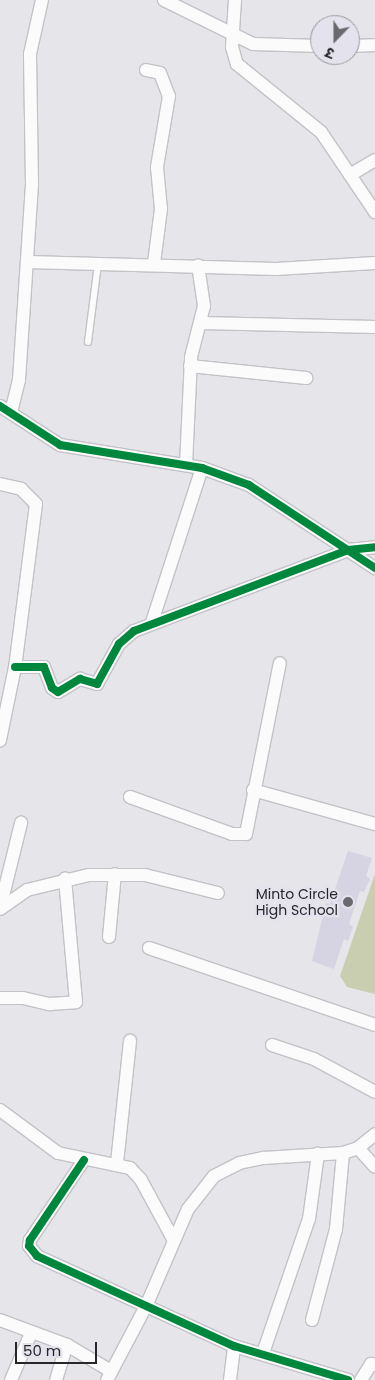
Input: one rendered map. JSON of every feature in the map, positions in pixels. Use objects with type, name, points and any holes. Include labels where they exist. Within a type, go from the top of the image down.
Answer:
[{"type":"street","points":[[42,0],[29,72],[33,164],[28,262],[18,380],[5,409],[60,445],[202,468],[249,485],[375,568]]},
{"type":"street","points":[[164,0],[233,36],[263,46],[310,46]]},
{"type":"street","points":[[235,0],[232,53],[237,64],[322,132],[375,212]]},
{"type":"street","points":[[360,46],[375,46]]},
{"type":"street","points":[[146,70],[160,73],[170,102],[157,167],[161,209],[154,263]]},
{"type":"street","points":[[350,175],[375,160]]},
{"type":"street","points":[[28,262],[98,261],[276,269],[375,263]]},
{"type":"street","points":[[186,465],[190,366],[201,323],[204,297],[198,265]]},
{"type":"street","points":[[201,323],[375,327]]},
{"type":"street","points":[[190,366],[306,378]]},
{"type":"street","points":[[152,622],[202,468]]},
{"type":"street","points":[[0,484],[20,489],[36,504],[15,667],[0,740]]},
{"type":"street","points":[[15,667],[44,667],[52,688],[58,692],[76,680],[97,684],[126,636],[152,622],[348,550],[375,547]]},
{"type":"street","points":[[130,797],[241,836],[249,827],[253,790],[280,663]]},
{"type":"street","points":[[253,790],[375,824]]},
{"type":"street","points":[[0,909],[21,823]]},
{"type":"street","points":[[0,909],[27,890],[65,878],[115,874],[145,875],[218,893]]},
{"type":"street","points":[[110,938],[115,874]]},
{"type":"street","points":[[0,998],[23,998],[50,1004],[76,1002],[65,878]]},
{"type":"street","points":[[149,948],[375,1025]]},
{"type":"street","points":[[116,1163],[130,1041]]},
{"type":"street","points":[[272,1045],[314,1059],[375,1092]]},
{"type":"street","points":[[0,1110],[58,1153],[84,1160],[116,1163],[136,1173],[173,1239]]},
{"type":"street","points":[[0,1320],[67,1345],[109,1376],[147,1304],[173,1239],[188,1209],[214,1176],[239,1162],[343,1153],[358,1148],[375,1134]]},
{"type":"street","points":[[358,1148],[375,1167]]},
{"type":"street","points":[[312,1320],[336,1229],[343,1153]]},
{"type":"street","points":[[264,1353],[309,1218],[318,1154]]},
{"type":"street","points":[[84,1160],[34,1232],[29,1246],[48,1262],[147,1304],[234,1346],[264,1353],[348,1380]]},
{"type":"street","points":[[11,1380],[31,1333]]},
{"type":"street","points":[[56,1380],[67,1345]]},
{"type":"street","points":[[230,1380],[234,1346]]},
{"type":"street","points":[[361,1380],[371,1364],[375,1365]]},
{"type":"lane","points":[[88,342],[98,261]]},
{"type":"green space","points":[[375,874],[375,994],[347,987],[340,976]]},
{"type":"building","points":[[348,851],[372,858],[366,876],[370,879],[364,892],[360,891],[349,924],[353,927],[348,941],[344,939],[334,969],[312,961],[326,903],[330,904]]},
{"type":"cycle path","points":[[0,406],[60,445],[202,468],[249,485],[375,568]]},
{"type":"cycle path","points":[[15,667],[44,667],[52,688],[58,692],[80,679],[97,684],[119,644],[134,631],[348,550],[375,547]]},
{"type":"cycle path","points":[[84,1160],[30,1240],[29,1246],[37,1256],[234,1346],[348,1380]]},
{"type":"place","name":"Minto Circle High School","points":[[348,902]]}]
